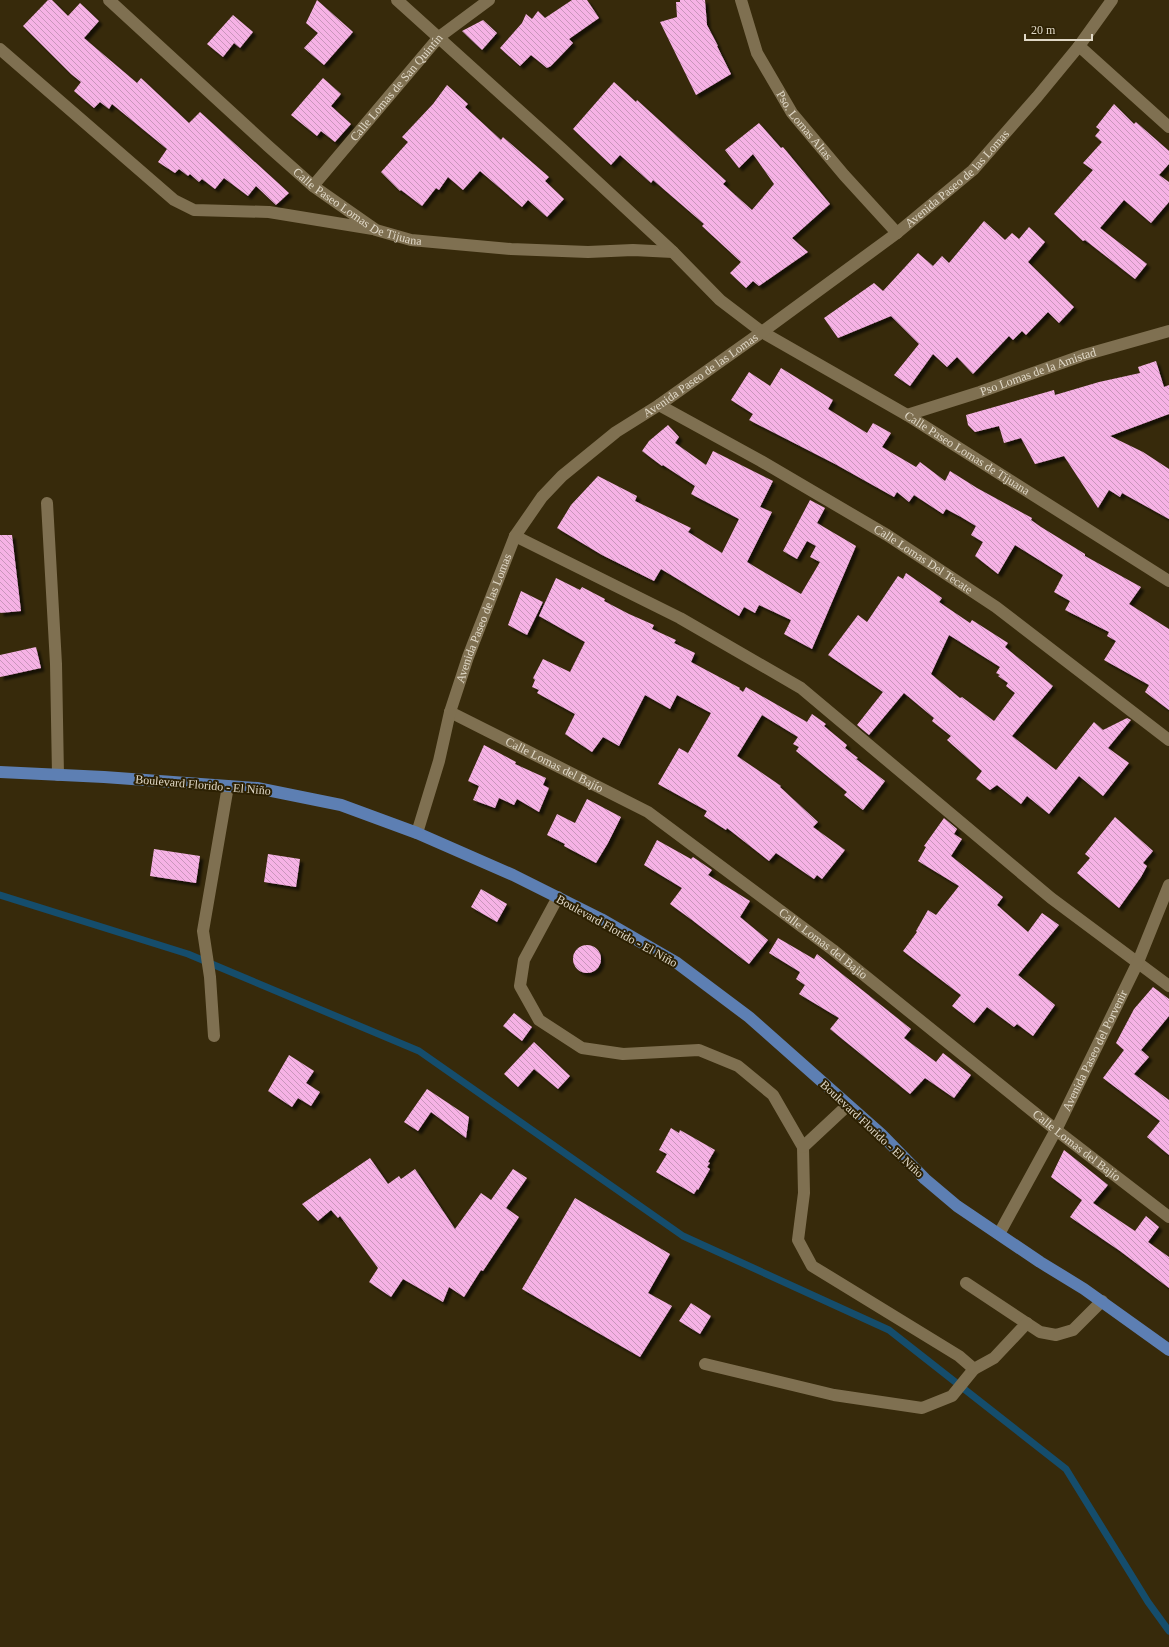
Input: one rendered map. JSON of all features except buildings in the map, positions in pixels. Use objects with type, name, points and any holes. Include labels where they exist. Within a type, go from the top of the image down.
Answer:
[{"type":"main road","name":"Boulevard Florido - El Niño","points":[[0,772],[256,788],[341,805],[417,833],[513,875],[558,897],[601,919],[677,963],[749,1017],[881,1134],[925,1179],[957,1206],[1102,1301],[1169,1350]]},
{"type":"street","name":"Calle Paseo Lomas De Tijuana","points":[[109,0],[313,186],[376,230],[411,240],[511,249],[588,252],[633,250],[673,252]]},
{"type":"street","points":[[397,0],[673,252],[720,300],[762,332]]},
{"type":"street","name":"Calle Lomas de San Quintín","points":[[313,186],[439,37],[489,0]]},
{"type":"street","name":"Pso. Lomas Altas","points":[[741,0],[757,53],[792,113],[844,175],[897,233]]},
{"type":"street","name":"Avenida Paseo de las Lomas","points":[[417,833],[439,761],[450,712],[468,658],[515,536],[542,497],[562,476],[616,432],[659,405],[897,233],[973,170],[1037,97],[1079,46],[1112,0]]},
{"type":"street","points":[[1079,46],[1169,127]]},
{"type":"street","points":[[0,49],[174,200],[194,210],[269,212],[376,230]]},
{"type":"street","name":"Pso Lomas de la Amistad","points":[[907,415],[980,392],[1084,355],[1169,331]]},
{"type":"street","name":"Calle Paseo Lomas de Tijuana","points":[[762,332],[907,415],[1169,581]]},
{"type":"street","name":"Calle Lomas Del Tecate","points":[[659,405],[761,461],[887,536],[996,607],[1169,740]]},
{"type":"street","points":[[47,503],[56,664],[58,775]]},
{"type":"street","points":[[515,536],[680,618],[801,688],[1051,898],[1169,986]]},
{"type":"street","name":"Calle Lomas del Bajío","points":[[450,712],[648,812],[833,950],[1056,1130],[1169,1217]]},
{"type":"street","points":[[214,1036],[210,977],[203,931],[228,786]]},
{"type":"street","name":"Avenida Paseo del Porvenir","points":[[999,1234],[1056,1130],[1138,962],[1169,884]]},
{"type":"street","points":[[558,897],[524,960],[520,986],[539,1020],[582,1048],[622,1054],[699,1050],[738,1066],[773,1095],[802,1147],[804,1193],[798,1240],[812,1266],[960,1356],[974,1369]]},
{"type":"street","points":[[802,1147],[848,1105]]},
{"type":"street","points":[[966,1282],[1040,1332],[1056,1335],[1073,1330],[1102,1301]]},
{"type":"street","points":[[705,1364],[834,1395],[922,1408],[952,1396],[974,1369],[994,1358],[1027,1323]]},
{"type":"waterway","points":[[0,895],[188,954],[419,1051],[683,1236],[889,1330],[1066,1469],[1148,1602],[1169,1631]]}]
